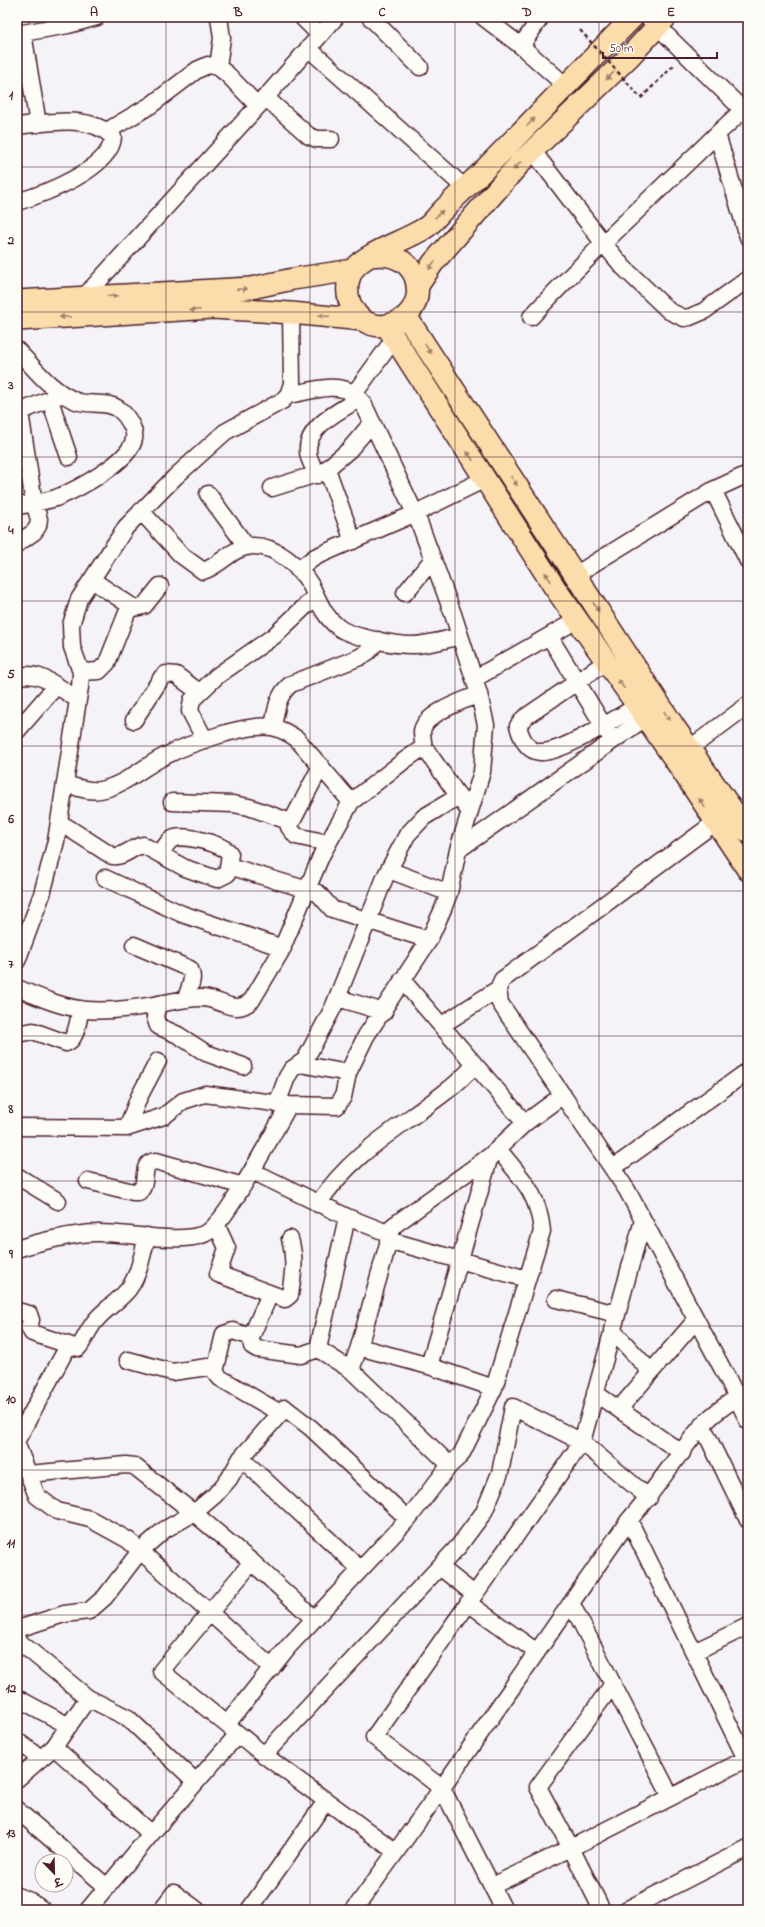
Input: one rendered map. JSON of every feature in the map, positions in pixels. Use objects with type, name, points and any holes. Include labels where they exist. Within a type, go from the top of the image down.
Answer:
[{"type":"main road","points":[[363,320],[352,308],[346,291],[348,280],[358,264],[370,256],[426,227],[633,17]]},
{"type":"main road","points":[[417,287],[432,263],[533,151],[628,58],[657,20]]},
{"type":"main road","points":[[370,256],[392,256],[402,260],[410,267],[415,277],[417,287],[416,300],[406,316],[397,322],[390,332]]},
{"type":"main road","points":[[17,302],[251,288],[293,279],[353,270]]},
{"type":"main road","points":[[17,320],[213,308],[291,313],[363,320],[390,332],[577,620],[673,757],[715,823],[748,870]]},
{"type":"main road","points":[[406,316],[689,748],[748,832]]},
{"type":"street","points":[[38,124],[20,34],[68,25],[97,17]]},
{"type":"street","points":[[218,67],[222,38],[219,17]]},
{"type":"street","points":[[302,17],[320,35]]},
{"type":"street","points":[[370,17],[420,67]]},
{"type":"street","points":[[483,17],[521,46],[566,86]]},
{"type":"street","points":[[521,46],[541,17]]},
{"type":"street","points":[[84,297],[262,102],[333,19]]},
{"type":"street","points":[[531,317],[571,273],[604,244],[717,134],[745,112],[686,54],[657,20]]},
{"type":"street","points":[[308,48],[465,188]]},
{"type":"street","points":[[107,131],[151,104],[197,70],[208,65],[218,67],[262,102],[309,136],[317,139],[331,139]]},
{"type":"street","points":[[17,126],[79,122],[90,124],[107,131],[113,137],[113,145],[108,153],[95,165],[63,184],[17,202]]},
{"type":"street","points":[[717,134],[748,237]]},
{"type":"street","points":[[533,151],[623,267],[669,311],[684,318],[704,311],[748,279]]},
{"type":"street","points":[[17,961],[42,894],[56,841],[81,672],[72,647],[70,625],[79,599],[126,526],[175,477],[225,432],[282,401],[288,395],[292,384],[291,313]]},
{"type":"street","points":[[353,541],[322,472],[309,456],[308,446],[312,435],[331,415],[356,396],[390,332]]},
{"type":"street","points":[[17,350],[47,382],[56,397],[68,457]]},
{"type":"street","points":[[17,1127],[127,1128],[164,1116],[183,1101],[205,1094],[283,1104],[337,1106],[343,1096],[348,1073],[366,1036],[384,1012],[402,980],[429,940],[449,893],[458,850],[482,772],[485,753],[486,725],[460,636],[416,513],[363,403],[356,396],[343,389],[332,388],[288,395]]},
{"type":"street","points":[[17,506],[34,503],[55,498],[113,467],[134,440],[134,433],[125,415],[118,409],[109,405],[78,402],[56,397],[19,412],[34,503],[39,519],[38,526],[17,544]]},
{"type":"street","points":[[272,488],[322,472],[348,450],[372,423]]},
{"type":"street","points":[[575,575],[713,490],[748,474]]},
{"type":"street","points":[[298,570],[315,558],[416,513],[485,479]]},
{"type":"street","points":[[713,490],[748,561]]},
{"type":"street","points":[[208,494],[246,547]]},
{"type":"street","points":[[141,512],[180,555],[203,571],[231,553],[246,547],[264,547],[281,554],[309,583],[328,617],[339,628],[349,633],[378,640],[414,645],[460,636]]},
{"type":"street","points":[[405,593],[433,559]]},
{"type":"street","points":[[92,580],[134,608],[144,606],[160,586]]},
{"type":"street","points":[[205,740],[190,711],[192,700],[217,676],[274,636],[316,596]]},
{"type":"street","points":[[81,672],[99,671],[107,662],[130,605]]},
{"type":"street","points":[[469,811],[424,747],[422,731],[427,721],[549,636],[577,620]]},
{"type":"street","points":[[549,636],[613,741]]},
{"type":"street","points":[[273,727],[278,699],[284,689],[291,684],[360,657],[369,651],[378,640]]},
{"type":"street","points":[[606,662],[524,718],[518,726],[524,741],[531,749],[540,752],[549,751],[563,747],[603,725],[641,712]]},
{"type":"street","points":[[17,678],[30,674],[39,676],[77,699]]},
{"type":"street","points":[[134,720],[162,677],[166,674],[176,675],[199,692]]},
{"type":"street","points":[[17,731],[56,686]]},
{"type":"street","points":[[689,748],[748,706]]},
{"type":"street","points":[[458,850],[613,741],[641,712]]},
{"type":"street","points":[[65,784],[88,790],[110,787],[165,756],[205,740],[256,727],[273,727],[297,739],[351,802]]},
{"type":"street","points":[[17,988],[65,1006],[81,1009],[110,1010],[158,1004],[186,998],[207,998],[240,1008],[246,1006],[252,1000],[283,948],[306,890],[328,843],[351,802],[424,747]]},
{"type":"street","points":[[321,766],[289,827],[296,836],[328,843]]},
{"type":"street","points":[[17,1249],[96,1232],[190,1238],[200,1236],[216,1224],[252,1172],[283,1104],[287,1077],[300,1064],[310,1050],[338,998],[389,870],[407,836],[414,826],[424,817],[459,796]]},
{"type":"street","points":[[172,802],[233,804],[249,807],[291,822]]},
{"type":"street","points":[[732,810],[502,980],[498,989],[500,1003],[613,1168],[643,1220],[696,1320],[742,1395],[748,1421]]},
{"type":"street","points":[[59,822],[112,856],[117,857],[133,848],[143,845],[196,872],[217,879],[227,874],[230,854],[228,850],[215,844],[175,838],[170,841],[161,854]]},
{"type":"street","points":[[228,866],[306,890],[322,896],[332,909],[429,940]]},
{"type":"street","points":[[389,870],[449,893]]},
{"type":"street","points":[[105,878],[182,914],[283,948]]},
{"type":"street","points":[[134,945],[190,969],[192,980],[186,998]]},
{"type":"street","points":[[402,980],[525,1123]]},
{"type":"street","points":[[442,1025],[498,989]]},
{"type":"street","points":[[338,998],[384,1012]]},
{"type":"street","points":[[158,1004],[155,1017],[158,1026],[178,1035],[206,1053],[243,1066]]},
{"type":"street","points":[[17,1034],[33,1032],[66,1043],[70,1042],[74,1037],[81,1009]]},
{"type":"street","points":[[127,1128],[139,1097],[158,1061]]},
{"type":"street","points":[[300,1064],[348,1073]]},
{"type":"street","points":[[318,1204],[330,1186],[346,1168],[377,1141],[449,1090],[475,1065]]},
{"type":"street","points":[[613,1168],[748,1071]]},
{"type":"street","points":[[351,1370],[360,1347],[393,1226],[494,1152],[525,1123],[563,1095]]},
{"type":"street","points":[[429,1366],[494,1152]]},
{"type":"street","points":[[88,1910],[150,1834],[196,1782],[233,1729],[272,1668],[314,1619],[408,1519],[450,1465],[461,1455],[491,1393],[542,1231],[540,1213],[531,1190],[494,1152]]},
{"type":"street","points":[[88,1181],[133,1192],[139,1192],[144,1185],[145,1167],[156,1161],[243,1186]]},
{"type":"street","points":[[252,1172],[389,1237],[460,1260],[527,1279]]},
{"type":"street","points":[[17,1176],[58,1201]]},
{"type":"street","points":[[318,1349],[347,1217]]},
{"type":"street","points":[[504,1910],[442,1788],[374,1737],[582,1442],[643,1220]]},
{"type":"street","points":[[216,1224],[227,1248],[218,1274],[285,1299],[290,1295],[294,1255],[290,1239]]},
{"type":"street","points":[[17,1311],[29,1314],[31,1320],[29,1327],[32,1333],[78,1348],[90,1327],[99,1316],[126,1292],[132,1284],[137,1274],[147,1236]]},
{"type":"street","points":[[270,1294],[251,1337],[252,1346],[257,1349],[301,1355],[318,1349]]},
{"type":"street","points":[[556,1299],[617,1314]]},
{"type":"street","points":[[619,1409],[696,1320]]},
{"type":"street","points":[[612,1330],[651,1372]]},
{"type":"street","points":[[251,1337],[233,1331],[224,1334],[215,1366],[215,1372],[220,1378],[280,1413]]},
{"type":"street","points":[[17,1440],[68,1346]]},
{"type":"street","points":[[360,1347],[429,1366],[491,1393],[513,1407],[582,1442],[648,1498]]},
{"type":"street","points":[[318,1349],[351,1370],[450,1465]]},
{"type":"street","points":[[128,1360],[172,1372],[215,1366]]},
{"type":"street","points":[[595,1393],[682,1453]]},
{"type":"street","points":[[354,1910],[442,1788],[629,1520],[648,1498],[702,1425],[742,1395]]},
{"type":"street","points":[[264,1755],[440,1567],[458,1547],[484,1512],[500,1473],[513,1407]]},
{"type":"street","points":[[196,1782],[128,1718],[88,1698],[19,1630],[64,1614],[89,1611],[105,1597],[140,1551],[164,1530],[194,1513],[215,1495],[229,1479],[241,1458],[285,1408],[311,1428],[408,1519]]},
{"type":"street","points":[[702,1425],[748,1520]]},
{"type":"street","points":[[17,1445],[37,1496],[57,1511],[90,1519],[128,1540],[272,1668]]},
{"type":"street","points":[[241,1458],[360,1569]]},
{"type":"street","points":[[29,1474],[126,1465],[134,1466],[194,1513],[252,1562],[314,1619]]},
{"type":"street","points":[[492,1886],[747,1760],[629,1520]]},
{"type":"street","points":[[252,1562],[161,1671],[264,1755],[396,1852]]},
{"type":"street","points":[[440,1567],[471,1599],[537,1652]]},
{"type":"street","points":[[571,1603],[672,1797]]},
{"type":"street","points":[[694,1652],[748,1626]]},
{"type":"street","points":[[602,1910],[538,1787],[613,1684]]},
{"type":"street","points":[[17,1698],[69,1726]]},
{"type":"street","points":[[17,1779],[54,1747],[88,1698]]},
{"type":"street","points":[[17,1741],[41,1758]]},
{"type":"street","points":[[54,1747],[150,1834]]},
{"type":"street","points":[[249,1910],[326,1801]]},
{"type":"street","points":[[17,1810],[107,1887]]},
{"type":"street","points":[[626,1910],[748,1848]]},
{"type":"street","points":[[161,1910],[174,1893],[197,1910]]},
{"type":"street","points":[[17,1896],[30,1901],[43,1910]]},
{"type":"path","points":[[580,30],[641,98],[686,54]]}]
